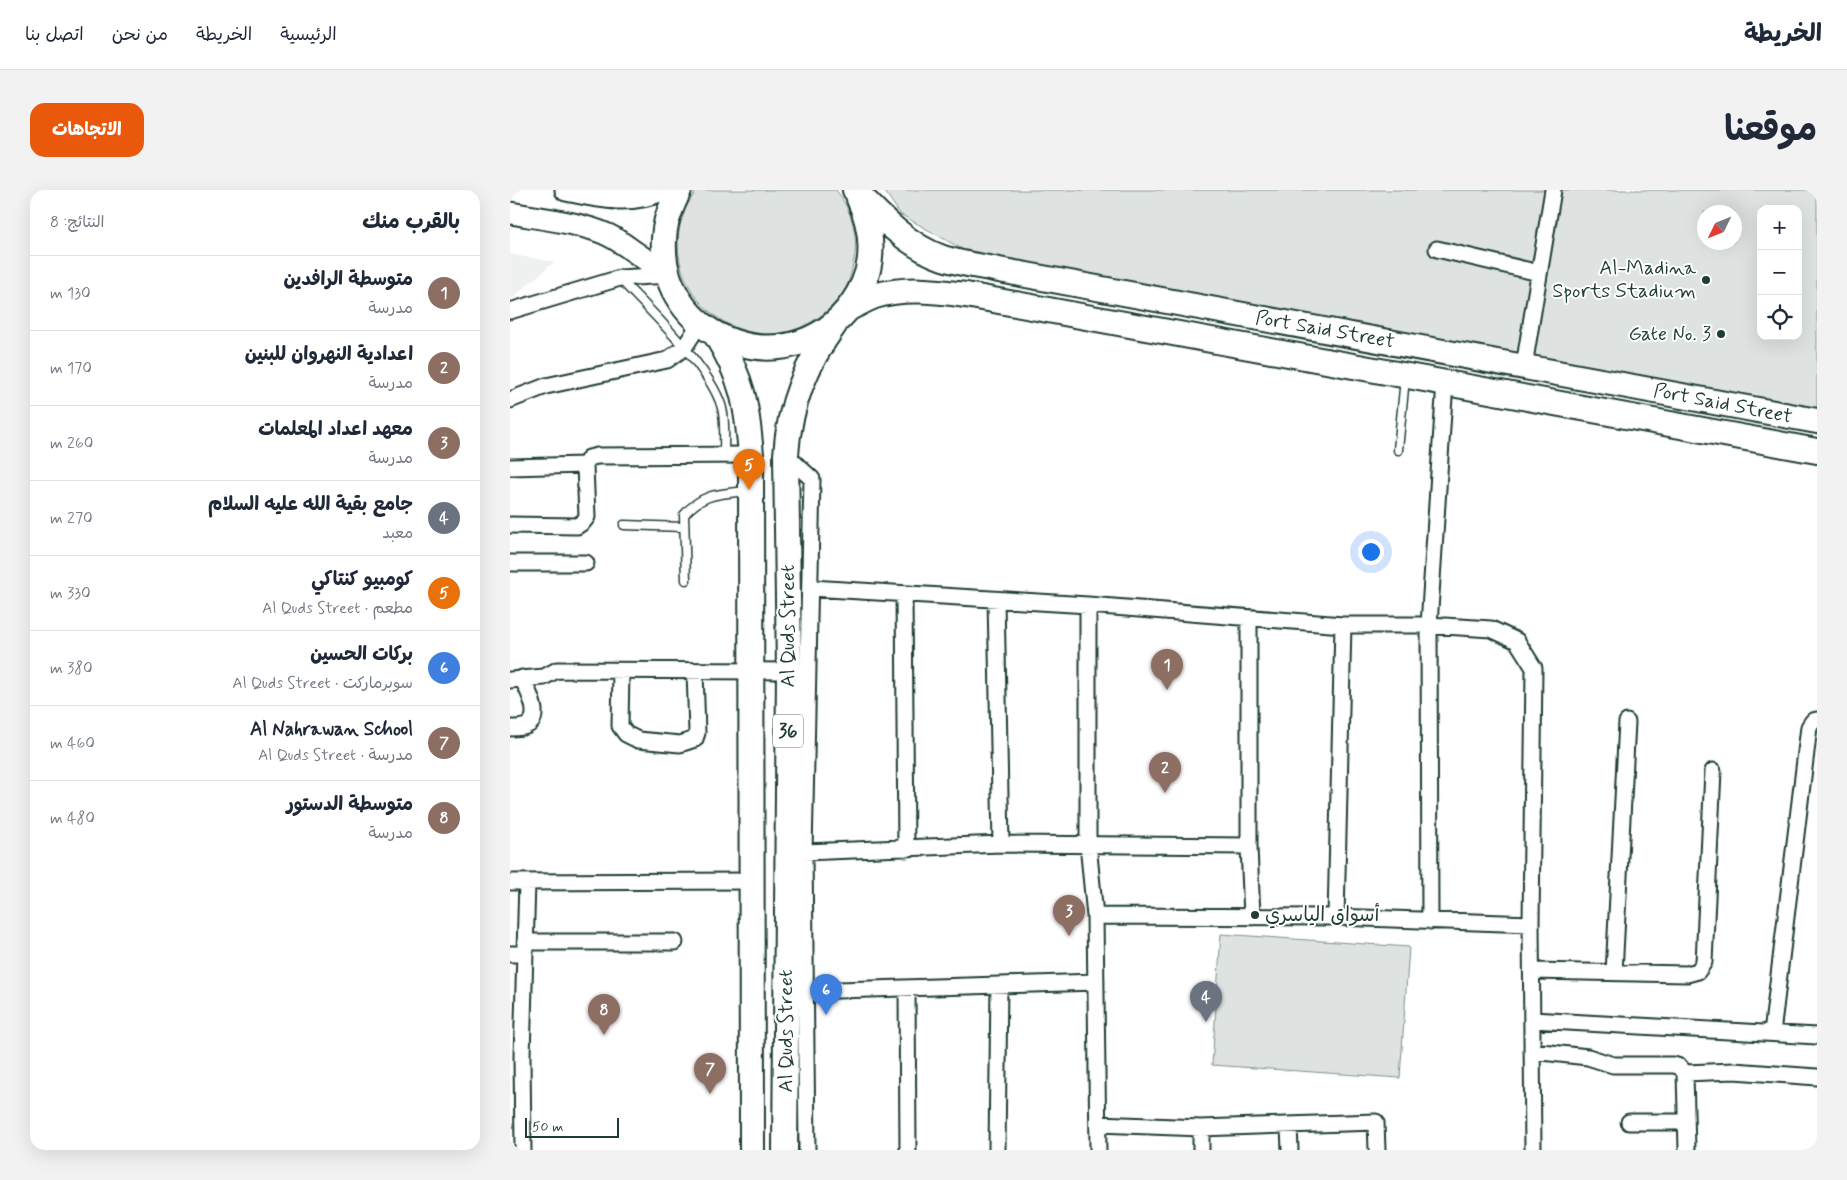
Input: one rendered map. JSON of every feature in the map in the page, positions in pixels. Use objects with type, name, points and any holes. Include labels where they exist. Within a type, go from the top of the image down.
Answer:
[{"type":"main road","points":[[679,190],[670,208],[665,229],[664,250],[668,272],[676,293],[686,309],[708,329]]},
{"type":"main road","name":"Al Quds Street","points":[[785,1150],[789,671],[786,455],[790,419],[800,385],[815,353],[863,287],[870,263],[871,238],[868,221],[855,190]]},
{"type":"main road","name":"Port Said Street","points":[[855,190],[881,217],[898,231],[923,248],[943,258],[999,270],[1817,421]]},
{"type":"main road","name":"Port Said Street","points":[[708,329],[740,345],[765,348],[790,346],[814,338],[843,316],[875,296],[901,291],[945,292],[1817,451]]},
{"type":"main road","name":"Al Quds Street","points":[[708,329],[731,360],[742,387],[748,415],[751,455],[752,1150]]},
{"type":"main road","points":[[1362,368],[1369,338]]},
{"type":"main road","points":[[753,1070],[786,1072]]},
{"type":"street","points":[[566,190],[617,199],[646,196],[662,190]]},
{"type":"street","points":[[1524,366],[1553,190]]},
{"type":"street","points":[[510,213],[595,229],[621,243],[655,267],[668,272]]},
{"type":"street","points":[[1437,249],[1539,273]]},
{"type":"street","points":[[510,310],[620,278],[668,272]]},
{"type":"street","points":[[510,400],[546,386],[666,360],[708,329]]},
{"type":"street","points":[[1430,921],[1429,625],[1445,382]]},
{"type":"street","points":[[510,525],[577,526],[583,522],[587,516],[585,465],[589,458],[597,456],[751,455]]},
{"type":"street","points":[[786,455],[812,479],[804,852],[807,1150]]},
{"type":"street","points":[[510,468],[585,465]]},
{"type":"street","points":[[510,563],[586,563]]},
{"type":"street","points":[[811,588],[1088,605],[1343,625],[1429,625],[1491,629],[1517,641],[1534,668],[1533,1150]]},
{"type":"street","points":[[904,594],[906,849]]},
{"type":"street","points":[[996,600],[1001,844]]},
{"type":"street","points":[[1088,605],[1088,844],[1095,916],[1098,1150]]},
{"type":"street","points":[[1249,618],[1249,846],[1252,917]]},
{"type":"street","points":[[1336,917],[1343,625]]},
{"type":"street","points":[[510,728],[525,727],[531,723],[533,718],[534,707],[516,678],[544,677],[557,670],[789,671]]},
{"type":"street","points":[[621,671],[620,726],[626,734],[638,740],[680,744],[695,739],[697,733],[695,671]]},
{"type":"street","points":[[1772,1033],[1809,727],[1813,720],[1817,720]]},
{"type":"street","points":[[1614,973],[1626,722]]},
{"type":"street","points":[[1532,971],[1688,974],[1698,971],[1704,962],[1713,771]]},
{"type":"street","points":[[804,852],[1001,844],[1249,846]]},
{"type":"street","points":[[510,882],[752,881]]},
{"type":"street","points":[[523,1150],[516,1056],[520,950],[527,882]]},
{"type":"street","points":[[1095,916],[1336,917],[1532,924]]},
{"type":"street","points":[[520,950],[675,942]]},
{"type":"street","points":[[806,991],[1096,982]]},
{"type":"street","points":[[998,1150],[999,985]]},
{"type":"street","points":[[907,988],[908,1150]]},
{"type":"street","points":[[1532,1020],[1817,1036]]},
{"type":"street","points":[[1532,1051],[1588,1057],[1613,1065],[1674,1065],[1680,1067],[1685,1073],[1687,1150]]},
{"type":"street","points":[[1685,1073],[1734,1071],[1817,1077]]},
{"type":"street","points":[[1098,1124],[1201,1128],[1376,1122],[1377,1150]]},
{"type":"street","points":[[1629,1122],[1686,1122]]},
{"type":"street","points":[[1289,1126],[1290,1150]]},
{"type":"street","points":[[1200,1150],[1201,1128]]},
{"type":"lane","points":[[620,278],[691,355],[714,388],[723,411],[724,455]]},
{"type":"lane","points":[[1398,450],[1405,376]]},
{"type":"lane","points":[[686,580],[684,515],[693,504],[709,496],[751,491]]},
{"type":"lane","points":[[624,525],[684,527]]},
{"type":"shaded area","points":[[697,190],[836,190],[850,216],[856,245],[846,288],[840,297],[819,317],[793,330],[766,334],[740,329],[717,317],[698,299],[685,277],[678,250],[681,221],[688,204]]},
{"type":"shaded area","points":[[884,190],[1817,190],[1817,421],[999,270],[900,214]]},
{"type":"shaded area","points":[[510,254],[554,262],[510,300]]},
{"type":"shaded area","points":[[1221,934],[1409,947],[1400,1078],[1212,1065]]},
{"type":"place","name":"Al-Madina Sports Stadium","points":[[1706,280]]},
{"type":"place","name":"Gate No. 3","points":[[1721,334]]},
{"type":"place","name":"كومبيو كنتاكي","points":[[749,490]]},
{"type":"place","name":"متوسطة الرافدين","points":[[1167,690]]},
{"type":"place","name":"اعدادية النهروان للبنين","points":[[1165,793]]},
{"type":"place","name":"أسواق الياسري","points":[[1255,915]]},
{"type":"place","name":"معهد اعداد المعلمات","points":[[1069,936]]},
{"type":"place","name":"بركات الحسين","points":[[826,1015]]},
{"type":"place","name":"جامع بقية الله عليه السلام","points":[[1206,1022]]},
{"type":"place","name":"متوسطة الدستور","points":[[604,1035]]},
{"type":"place","name":"Al Nahrawan School","points":[[710,1094]]}]
